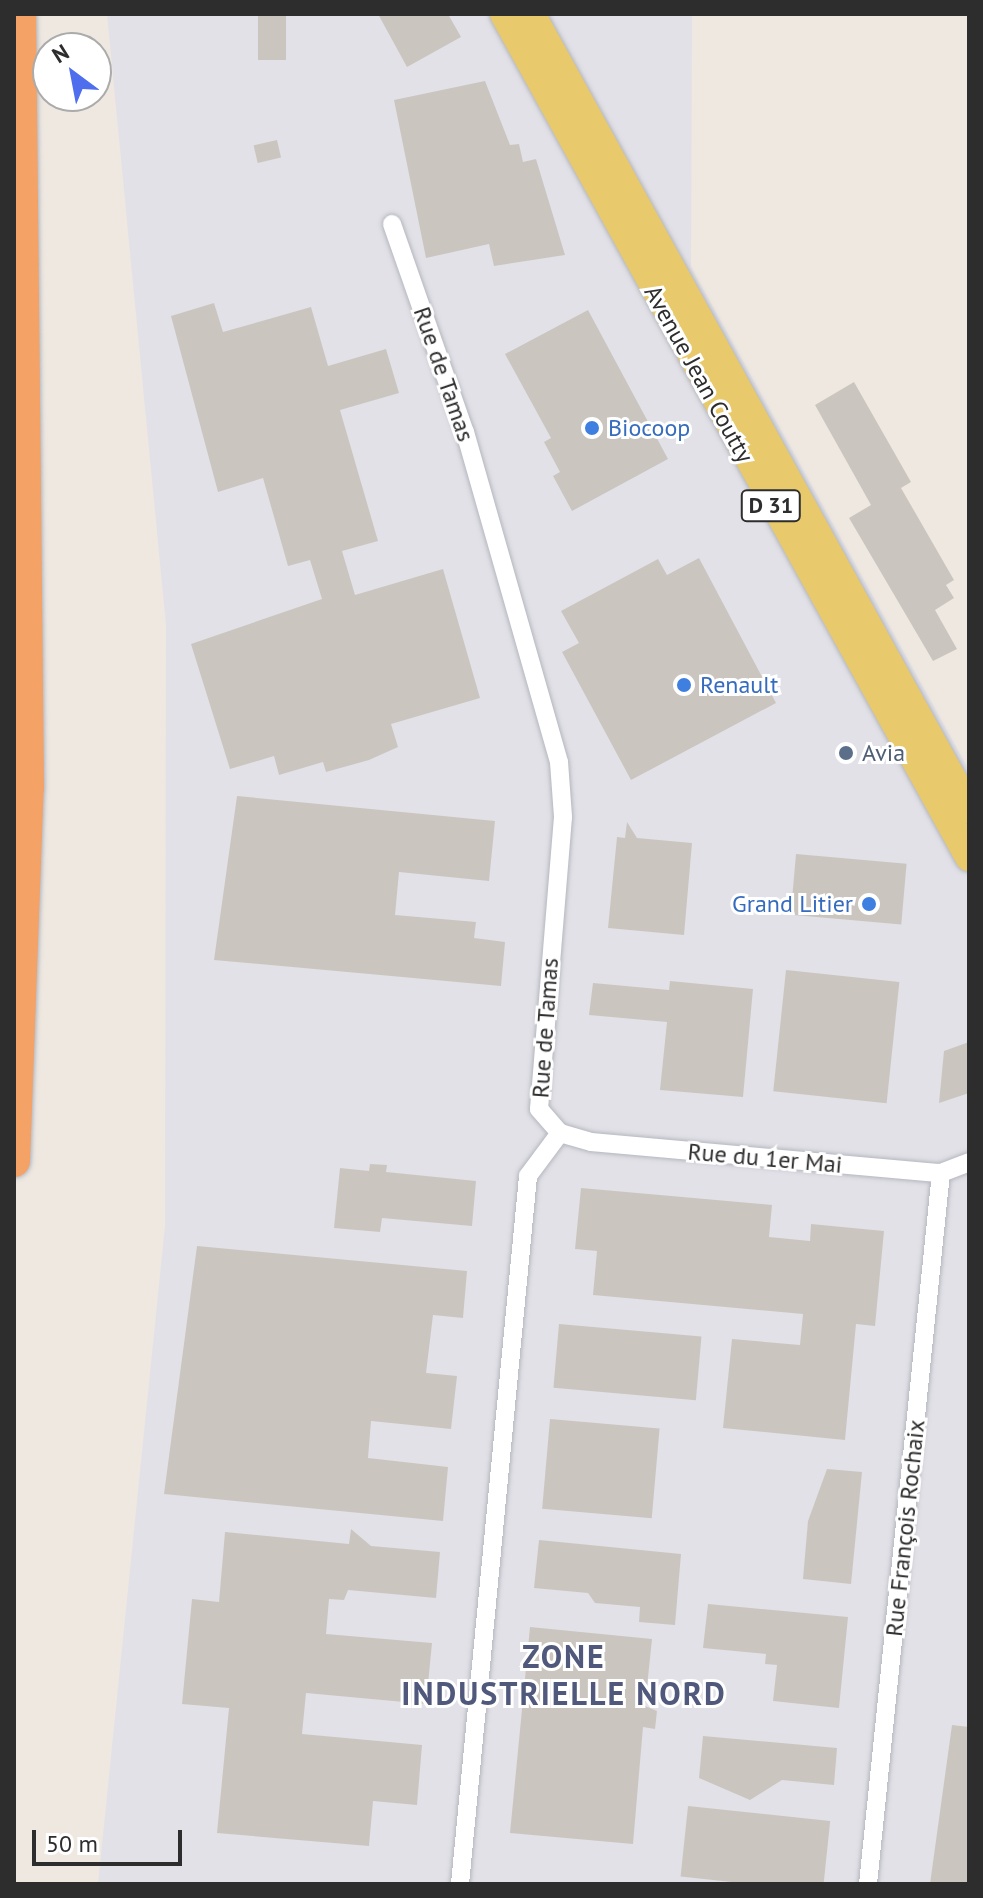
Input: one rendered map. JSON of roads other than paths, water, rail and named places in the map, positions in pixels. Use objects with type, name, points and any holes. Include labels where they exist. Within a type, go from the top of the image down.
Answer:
[{"type":"highway","points":[[14,1161],[28,788],[20,14]]},
{"type":"main road","name":"Avenue Jean Coutty","points":[[504,14],[969,857]]},
{"type":"main road","name":"Avenue Jean Coutty","points":[[531,14],[969,809]]},
{"type":"street","name":"Rue de Tamas","points":[[392,224],[465,432],[559,762],[563,817],[537,1097],[560,1133],[528,1176],[460,1884]]},
{"type":"street","name":"Rue du 1er Mai","points":[[560,1133],[941,1173],[969,1162]]},
{"type":"street","name":"Rue François Rochaix","points":[[868,1884],[941,1173]]},
{"type":"place","name":"Biocoop","points":[[592,428]]},
{"type":"place","name":"Renault","points":[[684,685]]},
{"type":"place","name":"Avia","points":[[846,753]]},
{"type":"place","name":"Grand Litier","points":[[869,904]]},
{"type":"district","name":"ZONE INDUSTRIELLE NORD","points":[[564,1676]]}]
